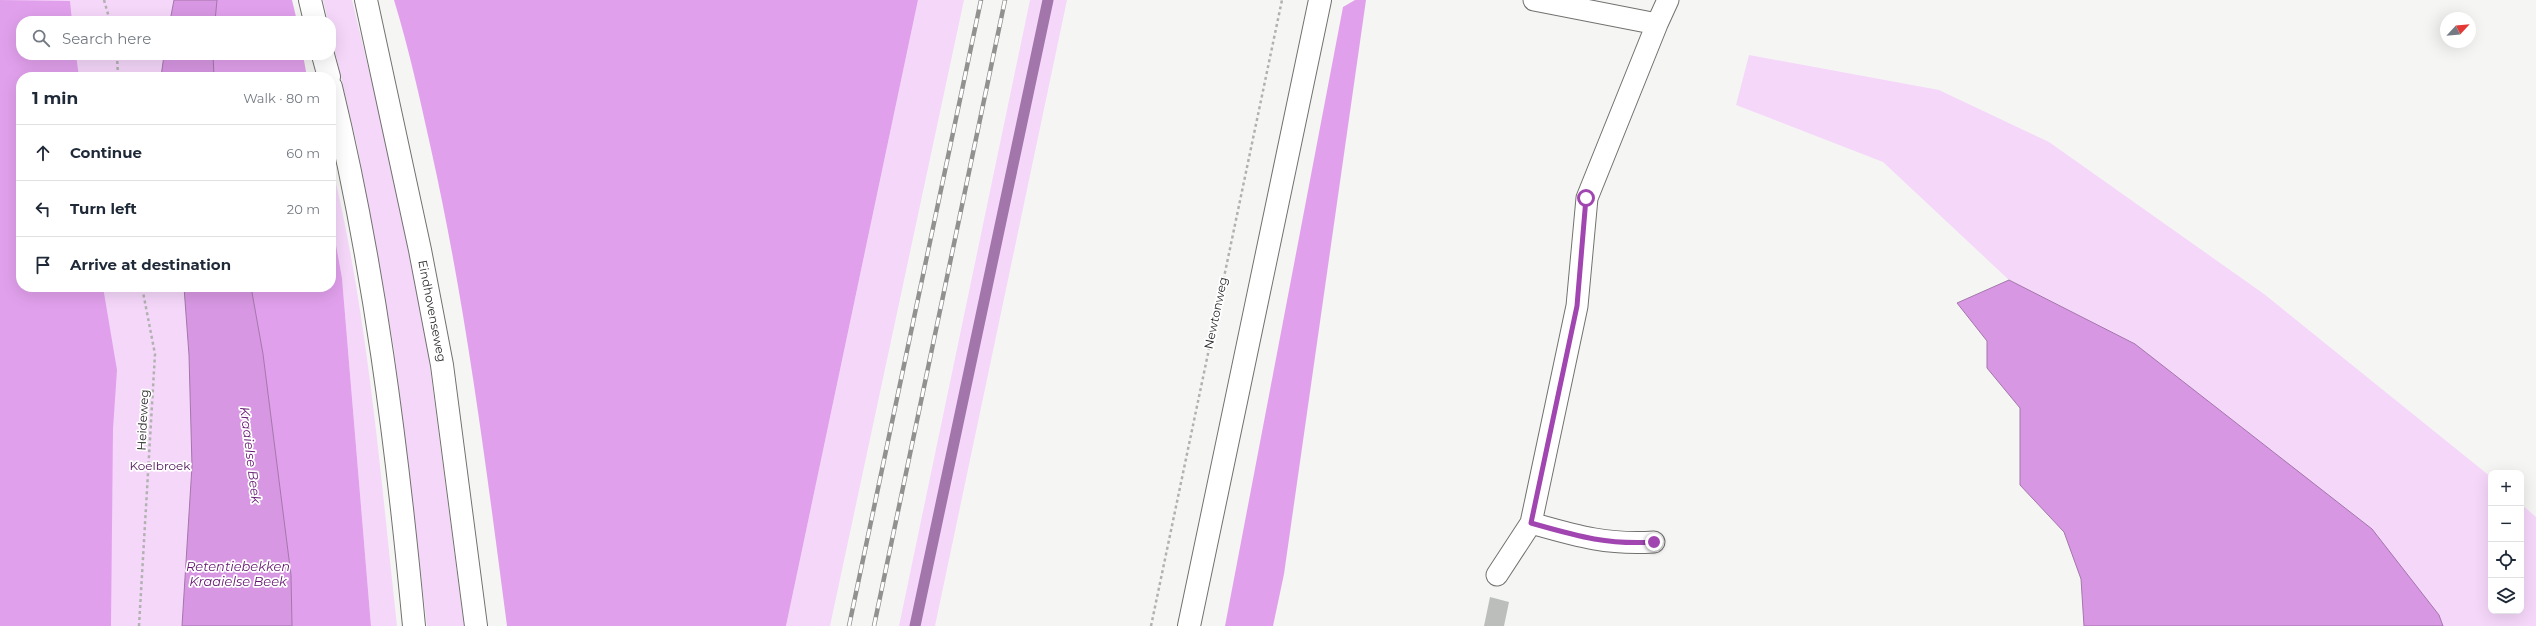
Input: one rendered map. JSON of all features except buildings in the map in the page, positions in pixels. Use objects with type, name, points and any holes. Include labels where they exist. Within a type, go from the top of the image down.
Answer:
[{"type":"main road","points":[[310,0],[314,16]]},
{"type":"main road","name":"Eindhovenseweg","points":[[366,0],[417,235],[442,365],[476,626]]},
{"type":"main road","points":[[1189,626],[1320,0]]},
{"type":"main road","points":[[324,60],[328,72]]},
{"type":"main road","points":[[336,111],[366,255],[386,374],[414,626]]},
{"type":"lane","points":[[1534,0],[1657,24]]},
{"type":"lane","points":[[1497,574],[1531,523],[1577,306],[1586,198],[1668,0]]},
{"type":"lane","points":[[1531,523],[1583,538],[1622,544],[1654,542]]},
{"type":"path","points":[[104,0],[109,16]]},
{"type":"path","name":"Newtonweg","points":[[1151,626],[1282,0]]},
{"type":"path","points":[[117,60],[118,72]]},
{"type":"path","name":"Heideweg","points":[[139,626],[155,354],[143,292]]},
{"type":"green space","name":"Koelbroek","points":[[0,0],[258,0],[261,16],[16,16],[16,60],[269,60],[270,72],[16,72],[16,292],[308,292],[333,626],[0,626]]},
{"type":"green space","points":[[323,0],[352,0],[386,141],[427,344],[464,626],[427,626],[394,349],[357,145],[336,56],[336,16],[327,16]]},
{"type":"green space","points":[[918,0],[964,0],[830,626],[786,626]]},
{"type":"green space","points":[[1030,0],[1067,0],[935,626],[899,626]]},
{"type":"green space","points":[[1749,55],[1939,90],[2049,142],[2264,294],[2488,475],[2488,614],[2524,614],[2524,507],[2536,517],[2536,626],[2443,626],[2439,615],[2135,344],[2009,280],[1883,162],[1736,105]]},
{"type":"green space","points":[[336,184],[355,276],[364,334],[372,392],[397,626],[371,626],[342,278],[336,245]]},
{"type":"shaded area","points":[[0,0],[70,1],[72,16],[16,16],[16,60],[77,60],[78,72],[16,72],[16,292],[104,292],[117,370],[113,429],[111,626],[0,626]]},
{"type":"shaded area","points":[[217,0],[292,0],[296,16],[215,16]]},
{"type":"shaded area","points":[[394,0],[918,0],[786,626],[507,626],[474,386],[455,267],[423,112]]},
{"type":"shaded area","points":[[1355,0],[1366,0],[1284,574],[1273,626],[1225,626],[1343,7]]},
{"type":"shaded area","points":[[213,60],[304,60],[306,72],[214,72]]},
{"type":"shaded area","points":[[336,245],[342,278],[371,626],[292,626],[291,575],[263,354],[252,292],[336,292]]},
{"type":"water","points":[[174,0],[217,0],[215,16],[171,16]]},
{"type":"water","points":[[163,60],[213,60],[214,72],[162,72]]},
{"type":"water","points":[[2009,280],[2135,344],[2372,529],[2439,615],[2443,626],[2084,626],[2081,579],[2064,532],[2020,485],[2020,408],[1987,368],[1987,341],[1957,303]]},
{"type":"water","name":"Retentiebekken Kraaielse Beek","points":[[184,292],[252,292],[263,354],[291,575],[292,626],[182,626],[192,466],[189,355]]},
{"type":"waterway","points":[[915,626],[1048,0]]},
{"type":"railway","points":[[849,626],[981,0]]},
{"type":"railway","points":[[874,626],[1005,0]]},
{"type":"route","points":[[1586,198],[1577,306],[1531,523],[1583,538],[1622,544],[1654,542]]},
{"type":"water label","name":"Kraaielse Beek","points":[[251,455]]}]
